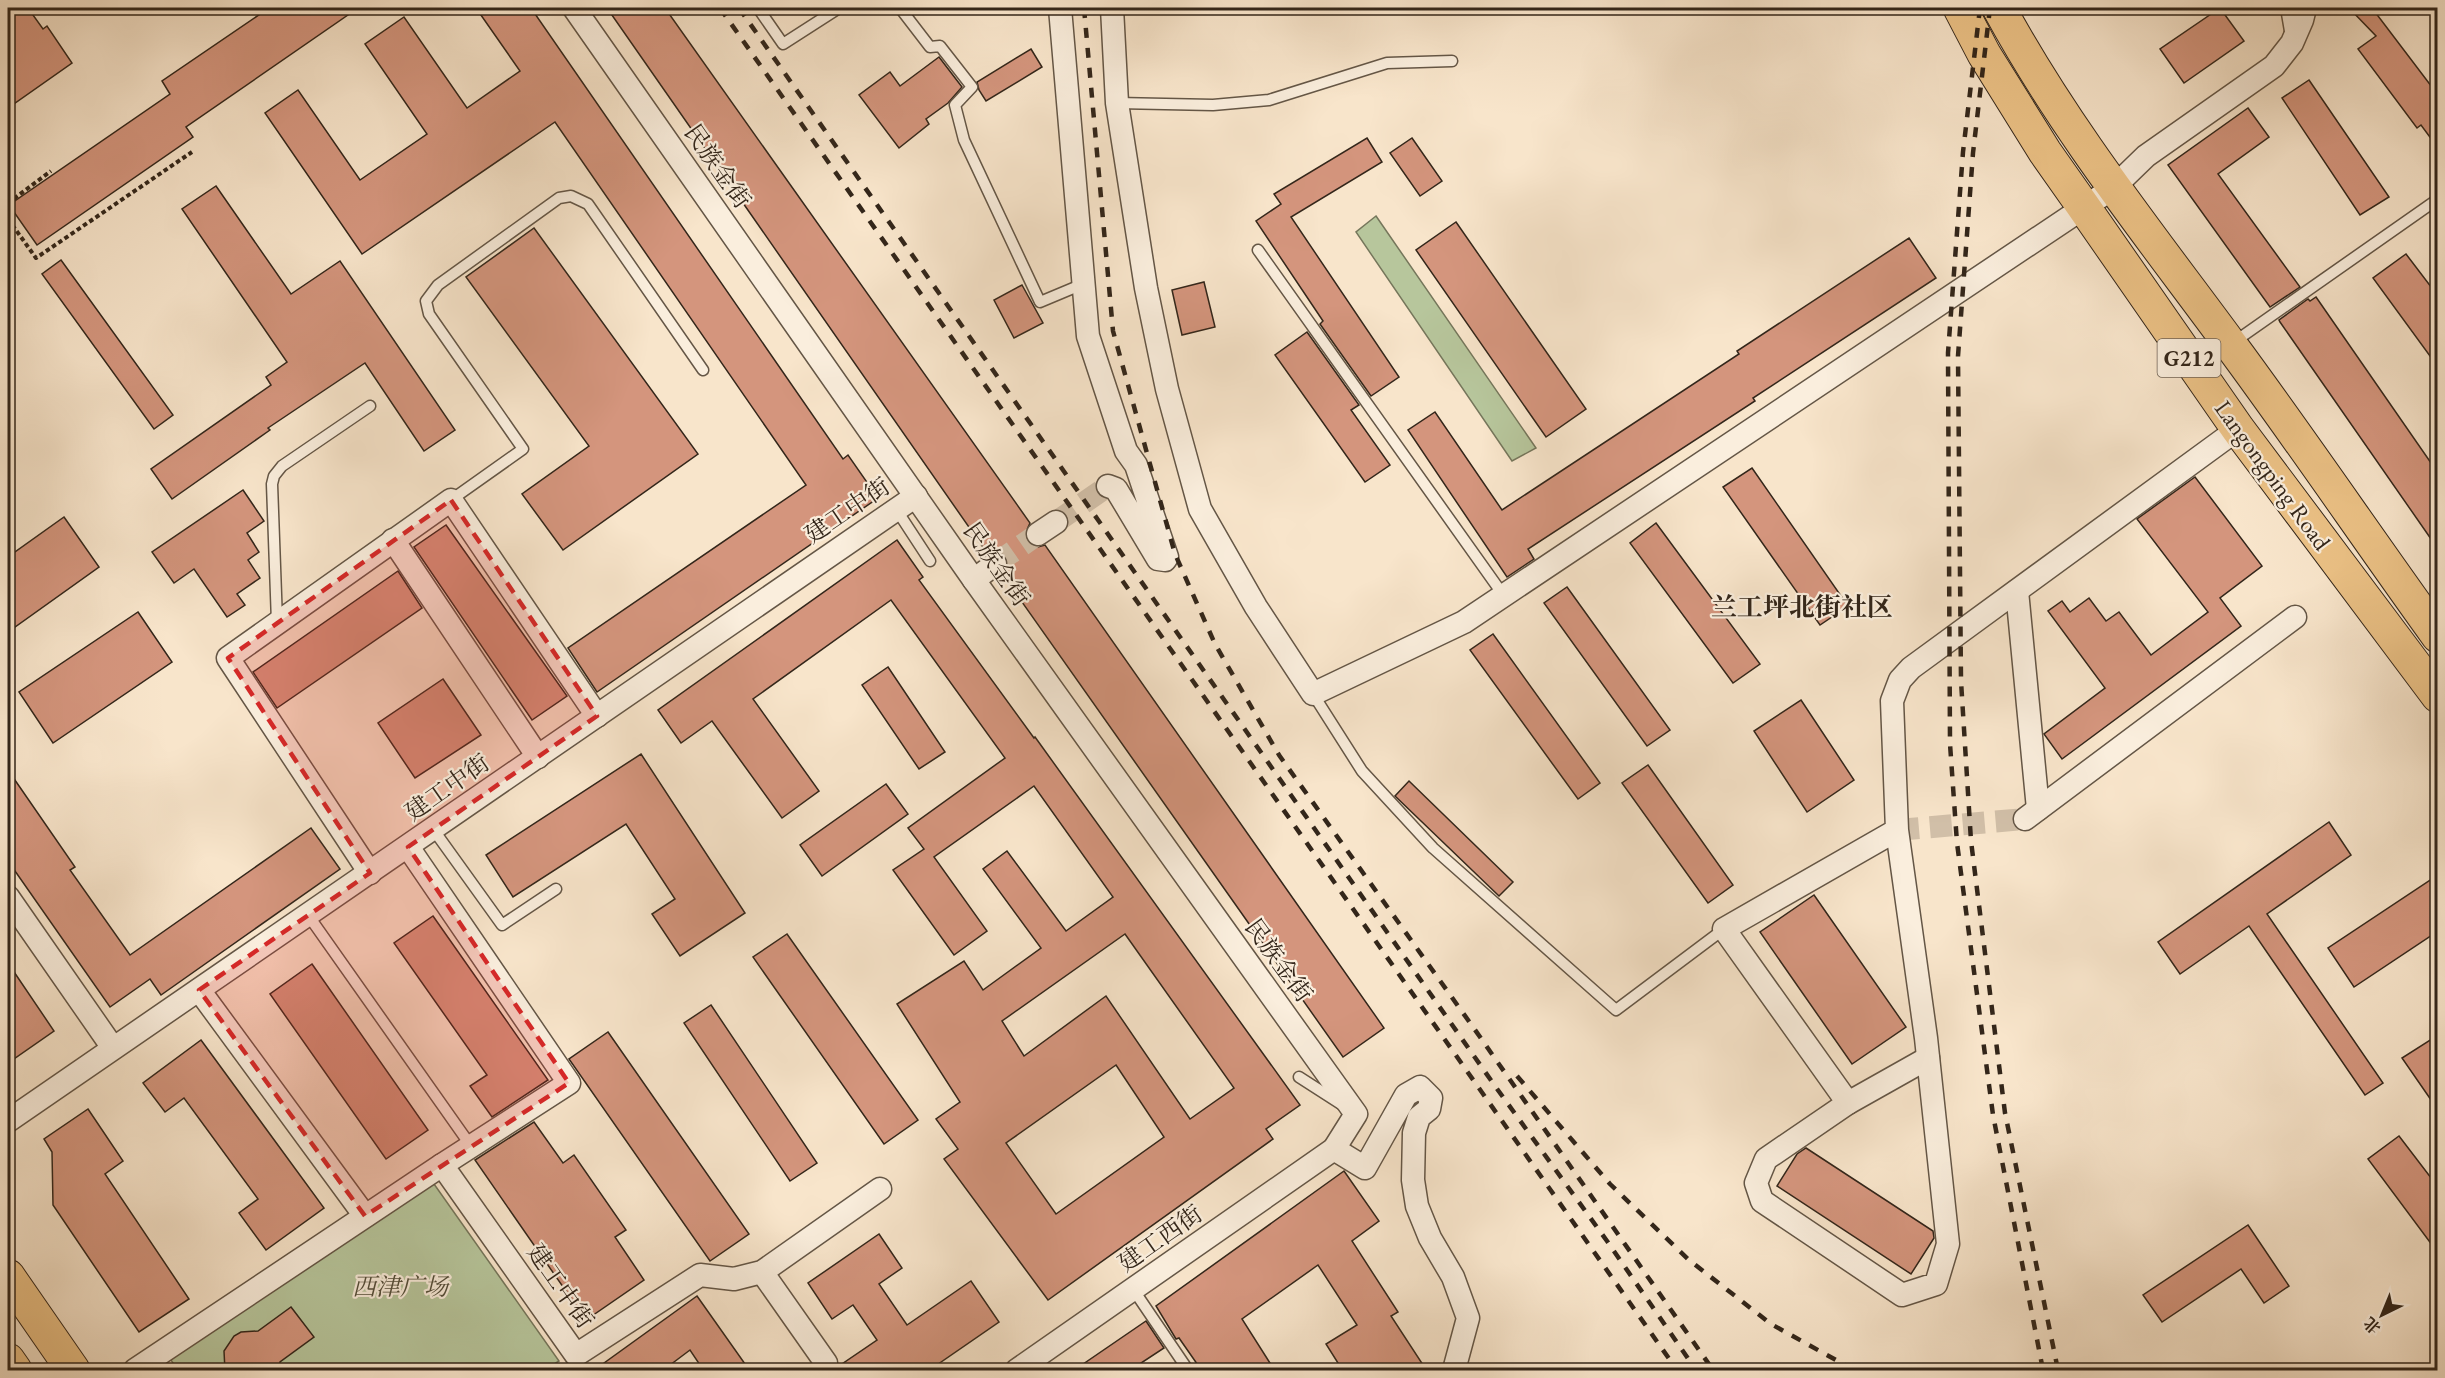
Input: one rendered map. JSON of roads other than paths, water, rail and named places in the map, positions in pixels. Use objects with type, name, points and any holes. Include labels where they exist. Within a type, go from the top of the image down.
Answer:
[{"type":"main road","name":"Langongping Road","points":[[1960,8],[1984,54],[2045,152],[2238,429],[2438,696]]},
{"type":"main road","name":"Langongping Road","points":[[1999,8],[2074,132],[2113,188],[2230,344],[2438,636]]},
{"type":"main road","points":[[8,1276],[73,1371]]},
{"type":"main road","points":[[8,1360],[15,1371]]},
{"type":"street","name":"民族金街","points":[[574,8],[974,580],[1356,1114]]},
{"type":"street","points":[[1060,8],[1088,336],[1126,451],[1136,465],[1167,556],[1165,560],[1158,559],[1116,489],[1108,486]]},
{"type":"street","points":[[1112,8],[1117,103],[1146,288],[1167,390],[1200,509],[1256,607],[1313,694],[1464,622],[2113,188],[2146,156],[2274,66],[2292,43],[2305,8]]},
{"type":"street","points":[[1928,1058],[1848,1103],[1766,1158],[1756,1183],[1762,1201],[1902,1295],[1936,1284],[1948,1244],[1928,1058],[1897,830],[1892,701],[1900,680],[1911,668],[2238,429]]},
{"type":"street","name":"建工中街","points":[[8,1120],[916,496]]},
{"type":"street","points":[[370,873],[228,658],[393,540],[451,500],[597,716]]},
{"type":"street","points":[[393,540],[538,757]]},
{"type":"street","points":[[974,580],[995,564]]},
{"type":"street","points":[[2017,591],[2031,814],[2295,617]]},
{"type":"street","points":[[1848,1103],[1724,929],[1897,830]]},
{"type":"street","points":[[135,1371],[365,1216],[569,1083],[408,847]]},
{"type":"street","points":[[8,897],[113,1048]]},
{"type":"street","points":[[198,990],[365,1216]]},
{"type":"street","points":[[1356,1114],[1334,1149],[1365,1168],[1406,1095],[1420,1087],[1431,1098],[1429,1109],[1419,1117],[1414,1133],[1413,1180],[1417,1206],[1430,1238],[1454,1277],[1468,1318],[1454,1371]]},
{"type":"street","name":"建工西街","points":[[1017,1371],[1334,1149]]},
{"type":"street","name":"建工中街","points":[[442,1165],[576,1355],[700,1275],[734,1279],[762,1272],[880,1189]]},
{"type":"street","points":[[762,1272],[826,1363]]},
{"type":"lane","points":[[758,8],[783,44],[839,8]]},
{"type":"lane","points":[[900,8],[930,47],[940,46],[972,87],[955,105],[964,140],[1040,302],[1083,284]]},
{"type":"lane","points":[[2286,8],[2292,43]]},
{"type":"lane","points":[[1117,103],[1213,105],[1269,100],[1387,63],[1452,61]]},
{"type":"lane","points":[[451,500],[523,449],[429,314],[426,301],[438,285],[559,198],[571,196],[588,204],[703,370]]},
{"type":"lane","points":[[2230,344],[2438,199]]},
{"type":"lane","points":[[1258,250],[1504,596]]},
{"type":"lane","points":[[277,623],[272,484],[274,476],[282,466],[370,406]]},
{"type":"lane","points":[[896,509],[930,561]]},
{"type":"lane","points":[[1313,694],[1362,771],[1433,848],[1616,1010],[1724,929]]},
{"type":"lane","points":[[434,829],[502,925],[556,890]]},
{"type":"lane","points":[[308,915],[471,1146]]},
{"type":"lane","points":[[1299,1077],[1356,1114]]},
{"type":"lane","points":[[1133,1289],[1188,1371]]},
{"type":"tunnel","points":[[1056,522],[1108,486]]},
{"type":"tunnel","points":[[995,564],[1038,534]]},
{"type":"tunnel","points":[[1897,830],[2025,819]]},
{"type":"railway","points":[[720,8],[1677,1370]]},
{"type":"railway","points":[[739,8],[1696,1370]]},
{"type":"railway","points":[[1084,8],[1113,331],[1175,554],[1215,644],[1279,755],[1713,1370]]},
{"type":"railway","points":[[1980,8],[1963,152],[1948,353],[1950,744],[1957,843],[1993,1115],[2043,1370]]},
{"type":"railway","points":[[1990,8],[1973,153],[1958,356],[1961,681],[1971,841],[2005,1113],[2058,1370]]},
{"type":"railway","points":[[1517,1076],[1610,1184],[1689,1260],[1771,1324],[1854,1370]]},
{"type":"district","name":"兰工坪北街社区","points":[[1802,607]]},
{"type":"park label","name":"西津广场","points":[[400,1286]]}]
